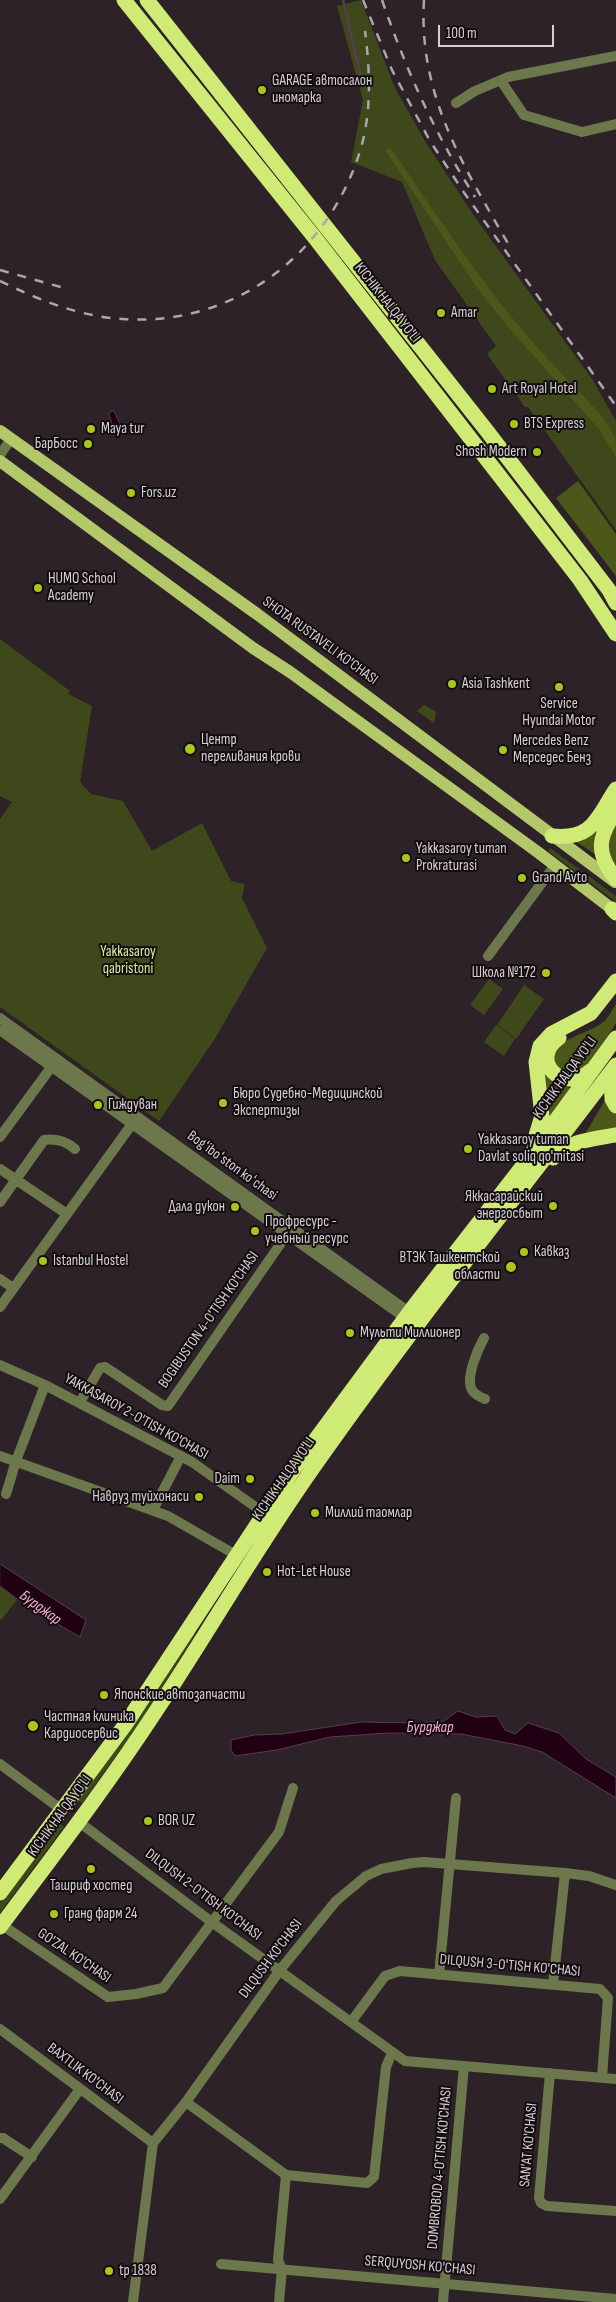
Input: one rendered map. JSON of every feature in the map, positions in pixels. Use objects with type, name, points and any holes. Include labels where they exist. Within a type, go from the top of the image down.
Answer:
[{"type":"highway","name":"KICHIK HALQA YO'LI","points":[[124,0],[473,442],[580,580],[616,634]]},
{"type":"highway","name":"KICHIK HALQA YO'LI","points":[[147,0],[487,431],[614,597]]},
{"type":"highway","points":[[250,158],[263,148]]},
{"type":"highway","points":[[473,442],[487,431]]},
{"type":"highway","points":[[552,836],[566,837],[587,831],[616,789]]},
{"type":"highway","points":[[616,811],[604,832],[601,843],[604,861],[616,879]]},
{"type":"highway","points":[[521,1168],[542,1122],[536,1062],[540,1046],[550,1034],[592,1013],[616,981]]},
{"type":"highway","points":[[616,995],[597,1019],[554,1042],[547,1057],[548,1065],[552,1072],[570,1080],[584,1077],[608,1067],[612,1099],[616,1106]]},
{"type":"highway","name":"KICHIK HALQA YO'LI","points":[[0,1893],[125,1725],[242,1559],[318,1460],[410,1318],[508,1207],[608,1067],[616,1038]]},
{"type":"highway","name":"KICHIK HALQA YO'LI","points":[[1,1926],[79,1822],[156,1712],[242,1559],[259,1509],[410,1318],[521,1168],[608,1067]]},
{"type":"highway","points":[[508,1207],[565,1148],[579,1142],[616,1136]]},
{"type":"highway","points":[[62,1810],[79,1822]]},
{"type":"main road","name":"SHOTA RUSTAVELI KO'CHASI","points":[[0,431],[256,614],[616,883]]},
{"type":"main road","points":[[0,461],[253,648],[290,672],[555,865],[615,911]]},
{"type":"street","points":[[456,103],[474,91],[508,77],[616,56]]},
{"type":"street","points":[[501,80],[524,116],[582,132],[616,124]]},
{"type":"street","points":[[0,455],[11,439]]},
{"type":"street","points":[[488,956],[555,865]]},
{"type":"street","name":"Bogʻiboʻston koʻchasi","points":[[0,1018],[132,1124],[289,1231]]},
{"type":"street","name":"Bogʻiboʻston koʻchasi","points":[[0,1030],[54,1063],[410,1318]]},
{"type":"street","points":[[0,1138],[54,1063]]},
{"type":"street","points":[[0,1307],[132,1124]]},
{"type":"street","points":[[0,1202],[15,1178],[44,1140],[51,1138],[64,1142],[75,1149]]},
{"type":"street","points":[[0,1169],[67,1214]]},
{"type":"street","name":"BOGIBUSTON 4-O'TISH KO'CHASI","points":[[80,1402],[100,1368],[105,1367],[162,1405],[168,1406],[289,1231]]},
{"type":"street","points":[[0,1279],[13,1288]]},
{"type":"street","points":[[484,1338],[477,1352],[470,1380],[471,1388],[475,1394],[485,1399]]},
{"type":"street","name":"YAKKASAROY 2-O'TISH KO'CHASI","points":[[0,1365],[80,1402],[180,1456],[259,1509]]},
{"type":"street","points":[[6,1494],[16,1461],[45,1385]]},
{"type":"street","points":[[0,1456],[168,1516],[242,1559]]},
{"type":"street","points":[[153,1510],[180,1456]]},
{"type":"street","points":[[0,1764],[62,1810]]},
{"type":"street","name":"GO'ZAL KO'CHASI","points":[[1,1926],[108,1997],[136,1994],[163,1988],[279,1832],[293,1788]]},
{"type":"street","points":[[440,1975],[456,1798]]},
{"type":"street","name":"DILQUSH 2-O'TISH KO'CHASI","points":[[79,1822],[405,2061],[616,2079]]},
{"type":"street","name":"DILQUSH KO'CHASI","points":[[153,2143],[186,2102],[280,1970],[336,1900],[366,1876],[381,1869],[412,1862],[565,1873],[589,1876],[616,1886]]},
{"type":"street","points":[[553,1984],[565,1873]]},
{"type":"street","name":"DILQUSH 3-O'TISH KO'CHASI","points":[[351,2022],[385,1976],[400,1971],[600,1989],[605,1992],[608,1998],[602,2077]]},
{"type":"street","name":"BAXTLIK KO'CHASI","points":[[0,2029],[153,2143]]},
{"type":"street","points":[[186,2102],[286,2175],[367,2183],[372,2181],[374,2177],[386,2067],[392,2053]]},
{"type":"street","name":"DOMBROBOD 4-O'TISH KO'CHASI","points":[[443,2302],[464,2066]]},
{"type":"street","name":"SAN'AT KO'CHASI","points":[[550,2073],[539,2198],[541,2203],[547,2206],[616,2212]]},
{"type":"street","points":[[0,2199],[80,2089]]},
{"type":"street","points":[[0,2138],[3,2138],[32,2157]]},
{"type":"street","points":[[133,2302],[153,2143]]},
{"type":"street","points":[[280,2302],[282,2269],[278,2260],[286,2175]]},
{"type":"street","name":"SERQUYOSH KO'CHASI","points":[[221,2264],[616,2299]]},
{"type":"green space","points":[[361,0],[395,88],[425,141],[472,213],[592,379],[616,421],[616,530],[528,407],[525,407],[487,354],[496,346],[435,260],[402,182],[351,162],[363,100],[337,6]]},
{"type":"green space","points":[[391,148],[451,236],[493,293],[538,348],[605,421],[615,438],[616,457],[599,429],[507,326],[476,286],[385,150]]},
{"type":"green space","points":[[578,481],[616,534],[616,576],[556,498]]},
{"type":"green space","name":"Yakkasaroy qabristoni","points":[[0,639],[70,691],[68,694],[92,706],[80,782],[91,794],[123,801],[152,851],[202,823],[231,881],[245,884],[242,898],[267,948],[216,1037],[159,1121],[0,1007],[0,819],[12,802],[0,796]]},
{"type":"green space","points":[[424,705],[435,711],[434,723],[417,711]]},
{"type":"green space","points":[[616,822],[616,868],[612,863],[608,845]]},
{"type":"green space","points":[[596,830],[594,847],[596,855],[577,842]]},
{"type":"green space","points":[[550,848],[616,896],[616,902],[548,851]]},
{"type":"green space","points":[[489,979],[503,989],[484,1015],[470,1005]]},
{"type":"green space","points":[[524,985],[544,999],[516,1039],[497,1025]]},
{"type":"green space","points":[[616,1004],[616,1023],[593,1060],[583,1070],[563,1074],[551,1059],[554,1052],[565,1042],[602,1023]]},
{"type":"green space","points":[[496,1025],[515,1039],[504,1056],[484,1042]]},
{"type":"green space","points":[[542,1057],[556,1082],[572,1089],[550,1116],[542,1073]]},
{"type":"green space","points":[[605,1100],[616,1115],[616,1130],[584,1136]]},
{"type":"green space","points":[[0,1586],[17,1600],[1,1620],[0,1619]]},
{"type":"green space","points":[[193,1631],[196,1633],[140,1723],[82,1803],[77,1800]]},
{"type":"green space","points":[[60,1823],[64,1827],[0,1913],[0,1903]]},
{"type":"water","points":[[114,411],[121,426],[112,434],[108,433],[106,428],[112,424],[109,414]]},
{"type":"water","name":"Бурджар","points":[[0,1564],[86,1620],[80,1637],[28,1607],[0,1586]]},
{"type":"water","name":"Бурджар","points":[[458,1711],[476,1717],[497,1716],[505,1730],[515,1734],[528,1723],[559,1733],[586,1759],[616,1777],[616,1798],[542,1752],[523,1746],[461,1734],[389,1733],[330,1737],[277,1750],[235,1756],[231,1750],[231,1740],[254,1735],[282,1734],[361,1722],[417,1723],[444,1721]]},
{"type":"waterway","points":[[343,0],[362,81]]},
{"type":"railway","points":[[363,0],[392,70],[430,141],[465,194],[616,406]]},
{"type":"railway","points":[[382,0],[422,101],[460,173],[475,197]]},
{"type":"railway","points":[[424,0],[424,35],[428,67],[436,99],[461,159],[510,247]]},
{"type":"railway","points":[[0,281],[29,295],[74,311],[122,319],[163,318],[202,311],[238,297],[271,277],[300,252],[325,222],[345,188],[360,151],[367,122],[369,91],[365,31]]},
{"type":"railway","points":[[0,270],[64,288]]},
{"type":"place","name":"GARAGE автосалон иномарка","points":[[262,90]]},
{"type":"place","name":"Amar","points":[[441,313]]},
{"type":"place","name":"Art Royal Hotel","points":[[492,389]]},
{"type":"place","name":"BTS Express","points":[[514,424]]},
{"type":"place","name":"Maya tur","points":[[91,429]]},
{"type":"place","name":"БарБосс","points":[[88,444]]},
{"type":"place","name":"Shosh Modern","points":[[537,452]]},
{"type":"place","name":"Fors.uz","points":[[131,493]]},
{"type":"place","name":"HUMO School Academy","points":[[38,588]]},
{"type":"place","name":"Asia Tashkent","points":[[452,684]]},
{"type":"place","name":"Service Hyundai Motor","points":[[559,687]]},
{"type":"place","name":"Центр переливания крови","points":[[190,749]]},
{"type":"place","name":"Mercedes Benz Мерседес Бенз","points":[[503,750]]},
{"type":"place","name":"Yakkasaroy tuman Prokraturasi","points":[[406,858]]},
{"type":"place","name":"Grand Avto","points":[[522,878]]},
{"type":"place","name":"Школа №172","points":[[546,973]]},
{"type":"place","name":"Бюро Судебно-Медицинской Экспертизы","points":[[223,1103]]},
{"type":"place","name":"Гиждуван","points":[[98,1105]]},
{"type":"place","name":"Yakkasaroy tuman Davlat soliq qo'mitasi","points":[[468,1149]]},
{"type":"place","name":"Яккасарайский энергосбыт","points":[[553,1206]]},
{"type":"place","name":"Дала дукон","points":[[235,1207]]},
{"type":"place","name":"Профресурс - учебный ресурс","points":[[255,1231]]},
{"type":"place","name":"Кавказ","points":[[524,1252]]},
{"type":"place","name":"Istanbul Hostel","points":[[43,1261]]},
{"type":"place","name":"ВТЭК Ташкентской области","points":[[511,1267]]},
{"type":"place","name":"Мульти Миллионер","points":[[350,1333]]},
{"type":"place","name":"Daim","points":[[250,1479]]},
{"type":"place","name":"Навруз туйхонаси","points":[[199,1497]]},
{"type":"place","name":"Миллий таомлар","points":[[315,1513]]},
{"type":"place","name":"Hot-Let House","points":[[267,1572]]},
{"type":"place","name":"Японские автозапчасти","points":[[104,1695]]},
{"type":"place","name":"Частная клиника Кардиосервис","points":[[33,1726]]},
{"type":"place","name":"BOR UZ","points":[[148,1821]]},
{"type":"place","name":"Ташриф хостед","points":[[91,1869]]},
{"type":"place","name":"Гранд фарм 24","points":[[54,1914]]},
{"type":"place","name":"tp 1838","points":[[109,2271]]}]
